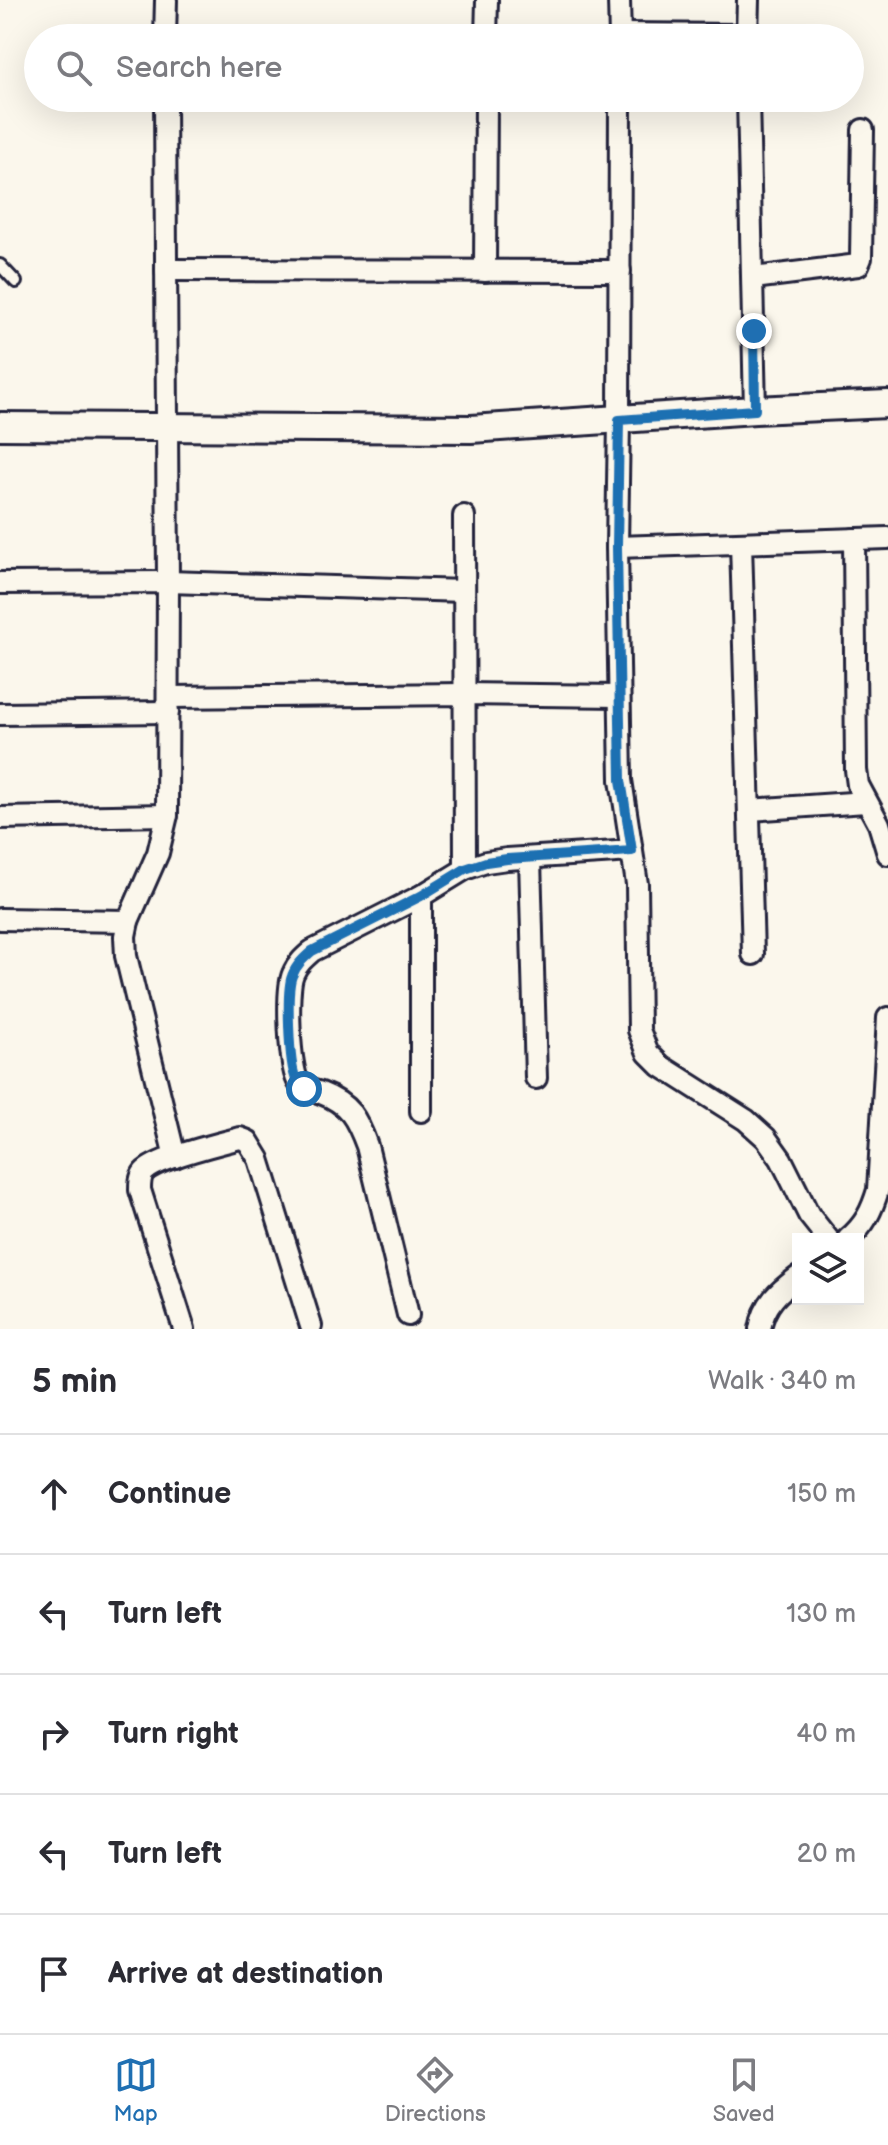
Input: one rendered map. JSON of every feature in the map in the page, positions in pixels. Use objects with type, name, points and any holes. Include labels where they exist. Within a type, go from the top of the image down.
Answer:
[{"type":"street","points":[[165,24],[166,0]]},
{"type":"street","points":[[486,24],[487,0]]},
{"type":"street","points":[[619,0],[620,24]]},
{"type":"street","points":[[747,24],[748,0]]},
{"type":"street","points":[[165,112],[167,815],[158,853],[128,921],[125,936],[126,956],[175,1157]]},
{"type":"street","points":[[485,271],[486,112]]},
{"type":"street","points":[[620,112],[619,696],[621,780],[637,884],[639,1030],[648,1053],[670,1072],[746,1120],[766,1138],[781,1159],[809,1215],[823,1233]]},
{"type":"street","points":[[748,112],[755,410]]},
{"type":"street","points":[[753,278],[858,265],[861,258],[863,130]]},
{"type":"street","points":[[166,270],[620,271]]},
{"type":"street","points":[[0,426],[471,429],[888,404]]},
{"type":"street","points":[[464,516],[465,869]]},
{"type":"street","points":[[617,547],[888,538]]},
{"type":"street","points":[[854,539],[856,770],[858,785],[879,824],[888,854]]},
{"type":"street","points":[[741,543],[753,954]]},
{"type":"street","points":[[0,583],[168,582],[464,591]]},
{"type":"street","points":[[0,714],[168,704],[465,694],[619,696]]},
{"type":"street","points":[[749,810],[866,802]]},
{"type":"street","points":[[0,818],[167,815]]},
{"type":"street","points":[[408,1315],[367,1146],[359,1125],[337,1099],[304,1089],[292,1067],[291,977],[299,962],[312,951],[421,896],[465,869],[507,859],[632,851]]},
{"type":"street","points":[[530,859],[536,1078]]},
{"type":"street","points":[[421,896],[421,1111]]},
{"type":"street","points":[[0,919],[128,921]]},
{"type":"street","points":[[855,1233],[871,1213],[878,1190],[888,1018]]},
{"type":"street","points":[[184,1329],[140,1190],[140,1181],[144,1172],[153,1166],[240,1138],[248,1141],[259,1159],[311,1326]]},
{"type":"street","points":[[760,1329],[769,1303],[792,1282]]},
{"type":"lane","points":[[0,265],[16,282]]},
{"type":"route","points":[[304,1089],[292,1067],[289,998],[291,977],[299,962],[312,951],[421,896],[465,869],[486,862],[632,851],[621,780],[617,547],[619,420],[755,410],[754,331]]}]
